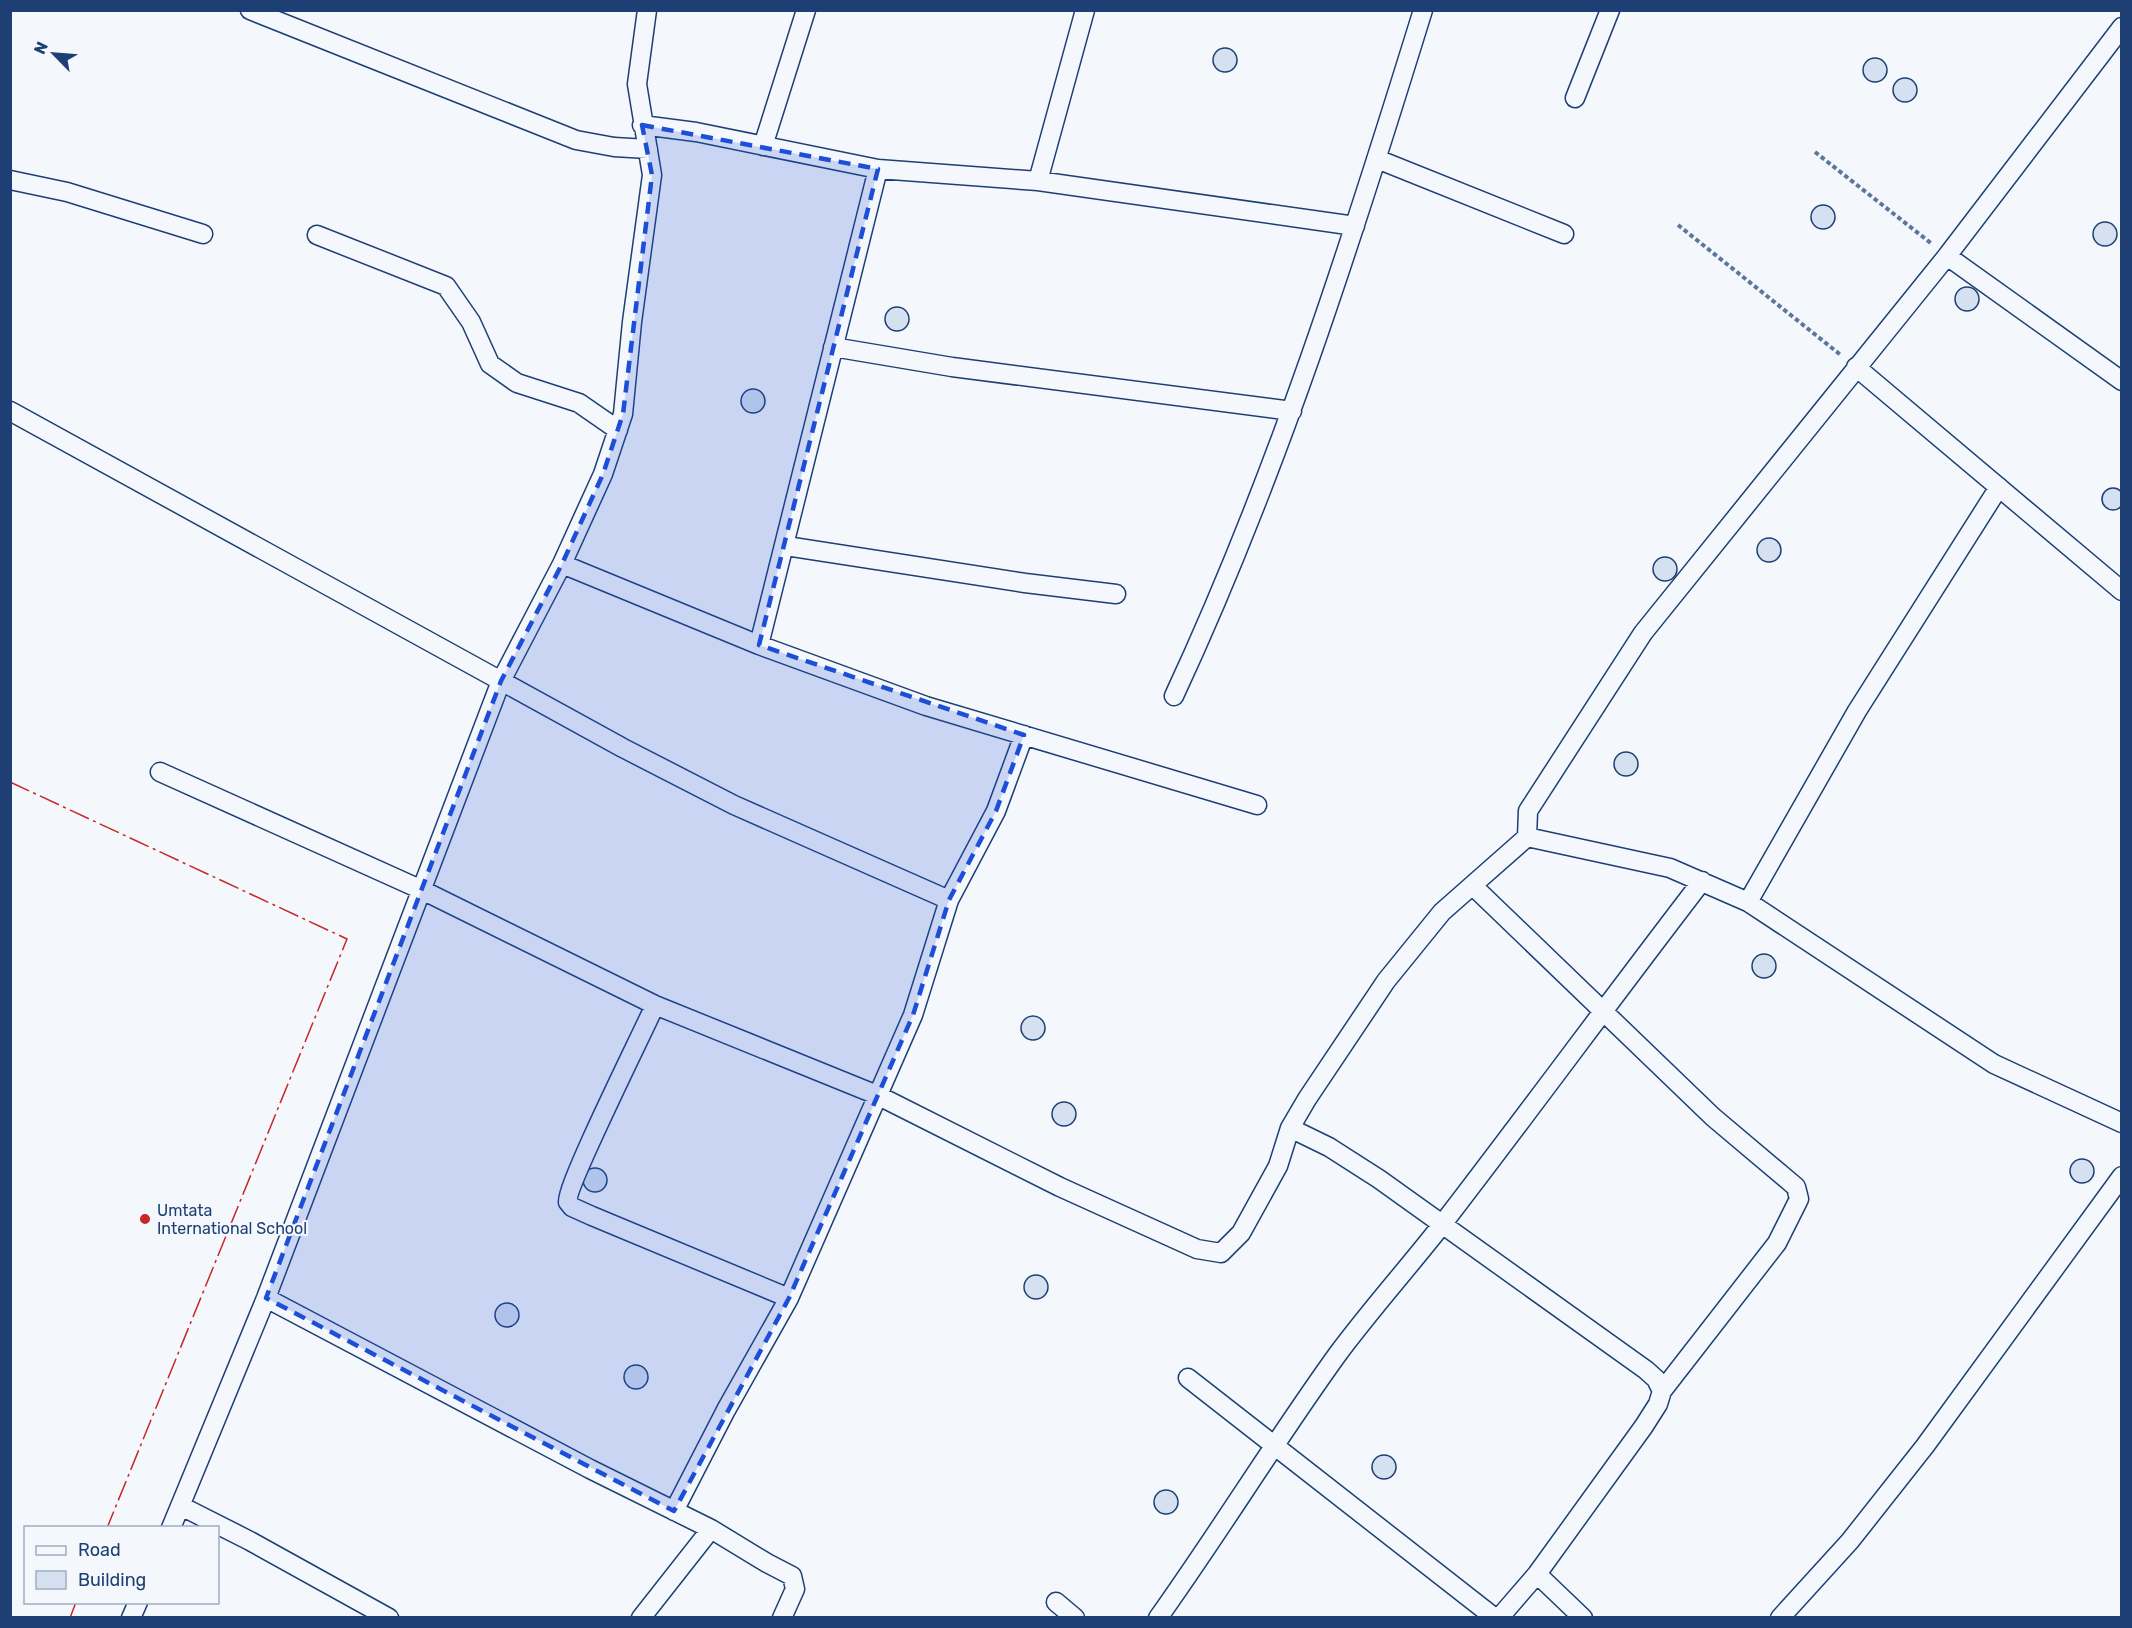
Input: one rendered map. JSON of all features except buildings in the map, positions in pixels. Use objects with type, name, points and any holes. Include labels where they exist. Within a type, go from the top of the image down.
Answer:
[{"type":"street","points":[[250,10],[287,17],[576,140],[614,147],[648,149]]},
{"type":"street","points":[[171,1526],[266,1298],[501,681],[562,564],[603,474],[618,430],[623,414],[632,322],[652,175],[642,125],[638,84],[647,10]]},
{"type":"street","points":[[763,146],[806,10]]},
{"type":"street","points":[[1174,696],[1205,629],[1292,411],[1377,159],[1423,10]]},
{"type":"street","points":[[1575,98],[1610,10]]},
{"type":"street","points":[[1038,181],[1080,11]]},
{"type":"street","points":[[160,772],[423,890],[655,1005],[877,1095],[1060,1187],[1210,1253],[1221,1253],[1241,1233],[1278,1166],[1290,1128],[1386,981],[1442,912],[1527,837],[1528,811],[1643,633],[1947,256],[2121,27]]},
{"type":"street","points":[[642,125],[696,132],[878,169],[1038,181],[1354,226]]},
{"type":"street","points":[[1377,159],[1564,234]]},
{"type":"street","points":[[759,645],[786,546],[878,169]]},
{"type":"street","points":[[10,180],[68,192],[203,234]]},
{"type":"street","points":[[317,235],[446,286],[471,322],[490,364],[517,383],[579,403],[618,430]]},
{"type":"street","points":[[1947,256],[2121,381]]},
{"type":"street","points":[[833,347],[952,367],[1292,411]]},
{"type":"street","points":[[1856,367],[2121,591]]},
{"type":"street","points":[[10,411],[501,681],[734,805],[949,900]]},
{"type":"street","points":[[1748,902],[1857,711],[1999,487]]},
{"type":"street","points":[[786,546],[1025,583],[1116,594]]},
{"type":"street","points":[[562,564],[759,645],[926,706],[1257,805]]},
{"type":"street","points":[[674,1511],[726,1410],[789,1298],[913,1015],[949,900],[996,811],[1024,735]]},
{"type":"street","points":[[1527,837],[1670,868],[1748,902],[1994,1064],[2121,1123]]},
{"type":"street","points":[[1158,1617],[1202,1556],[1274,1442],[1391,1284],[1442,1224],[1702,881]]},
{"type":"street","points":[[1188,1378],[1274,1442],[1497,1617],[1537,1574],[1644,1425],[1658,1404],[1662,1391],[1777,1243],[1798,1199],[1796,1187],[1713,1117],[1473,886]]},
{"type":"street","points":[[655,1005],[568,1192],[568,1202],[572,1207],[592,1216],[789,1298]]},
{"type":"street","points":[[1290,1128],[1329,1148],[1379,1179],[1646,1370],[1656,1379],[1662,1391]]},
{"type":"street","points":[[1780,1617],[1850,1541],[1925,1446],[2121,1176]]},
{"type":"street","points":[[266,1298],[674,1511],[711,1528],[792,1576],[795,1589],[782,1617]]},
{"type":"street","points":[[180,1506],[301,1568],[389,1617]]},
{"type":"street","points":[[642,1617],[711,1528]]},
{"type":"street","points":[[1537,1574],[1583,1617]]},
{"type":"street","points":[[1056,1602],[1075,1617]]},
{"type":"path","points":[[1815,152],[1947,256]]},
{"type":"path","points":[[1678,225],[1856,367]]},
{"type":"highlighted area","points":[[642,125],[878,169],[759,645],[1024,735],[996,811],[949,900],[913,1015],[789,1298],[674,1511],[266,1298],[501,681],[562,564],[603,474],[623,414],[652,175]]},
{"type":"power","points":[[10,782],[347,939],[108,1526]]},
{"type":"power","points":[[70,1618],[75,1604]]},
{"type":"place","name":"Umtata International School","points":[[145,1219]]}]
